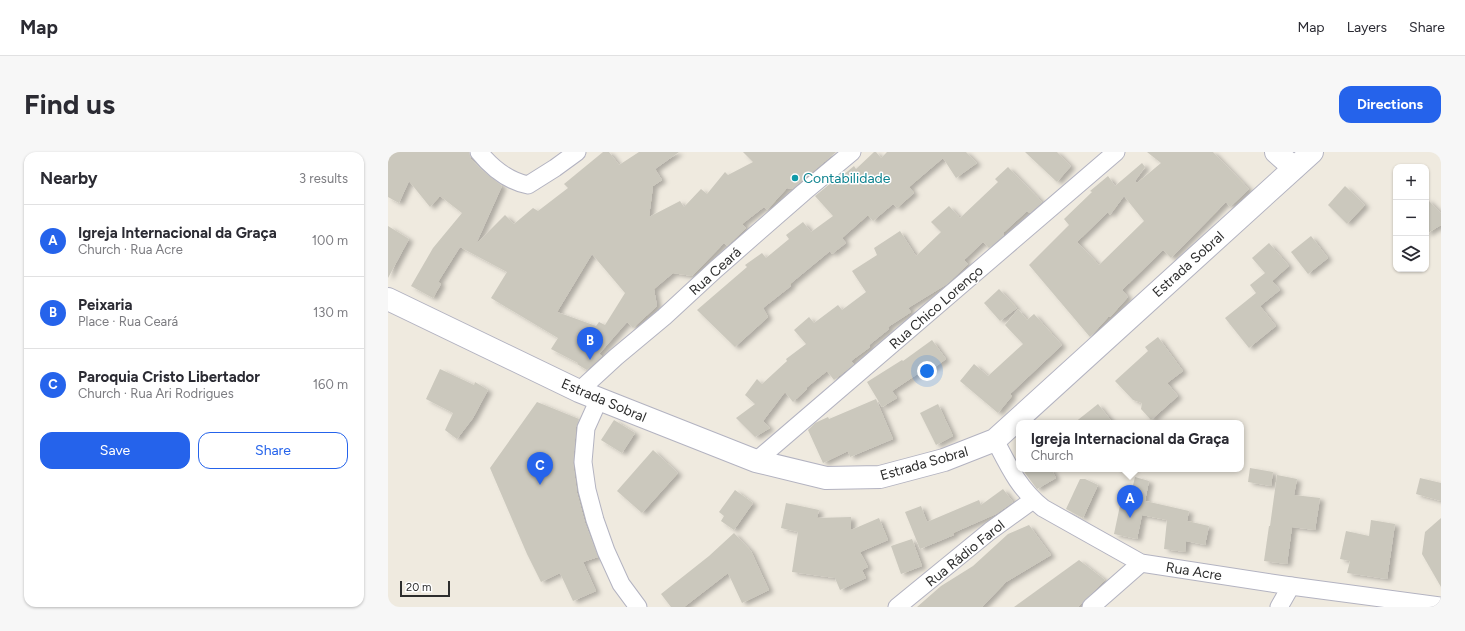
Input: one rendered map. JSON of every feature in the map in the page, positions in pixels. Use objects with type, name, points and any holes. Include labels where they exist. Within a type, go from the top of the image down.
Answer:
[{"type":"street","points":[[479,152],[501,174],[519,183],[528,185],[577,152]]},
{"type":"street","name":"Rua Ceará","points":[[589,395],[616,357],[664,317],[769,223],[852,152]]},
{"type":"street","name":"Rua Chico Lorenço","points":[[756,461],[1116,152]]},
{"type":"street","points":[[1276,152],[1294,168]]},
{"type":"street","name":"Estrada Sobral","points":[[1018,420],[1312,152]]},
{"type":"street","name":"Estrada Sobral","points":[[388,299],[589,395],[756,461],[826,478],[880,477],[944,460],[996,440],[1016,422]]},
{"type":"street","points":[[589,395],[584,462],[587,490],[595,520],[606,551],[621,584],[638,607]]},
{"type":"street","name":"Rua Acre","points":[[996,440],[1015,477],[1033,500],[1044,508],[1141,563],[1292,586],[1441,606]]},
{"type":"street","name":"Rua Rádio Farol","points":[[897,607],[990,531],[1033,500]]},
{"type":"street","points":[[1091,607],[1141,563]]},
{"type":"street","points":[[1279,607],[1292,586]]},
{"type":"building","points":[[388,152],[469,152],[471,159],[502,186],[476,244],[505,215],[514,224],[533,208],[538,211],[568,188],[564,184],[603,152],[609,152],[619,165],[639,152],[679,152],[655,169],[662,180],[653,186],[649,217],[680,201],[684,207],[701,189],[707,194],[725,172],[728,175],[753,162],[743,152],[836,152],[792,189],[787,188],[767,210],[764,207],[742,224],[746,228],[727,246],[724,243],[692,276],[673,273],[654,289],[657,306],[633,328],[627,322],[599,354],[602,356],[587,370],[577,364],[578,363],[551,349],[558,338],[491,298],[507,272],[460,247],[438,282],[441,284],[433,298],[411,286],[433,248],[462,213],[440,196],[430,207],[409,181],[399,203],[388,197]],"holes":[[[592,254],[625,293],[605,325],[599,322],[596,326],[557,312]]]},
{"type":"building","points":[[874,152],[876,152],[881,158],[887,152],[966,152],[977,163],[956,178],[943,158],[909,187],[914,193],[897,208],[893,204],[873,221],[868,215],[842,238],[846,243],[832,254],[830,251],[790,284],[791,286],[763,308],[768,317],[735,347],[697,310],[747,267],[745,265],[762,253],[766,258],[789,239],[786,235],[803,222],[811,232],[833,216],[815,196],[854,166],[856,169]]},
{"type":"building","points":[[1025,152],[1057,152],[1071,166],[1057,182]]},
{"type":"building","points":[[1147,152],[1213,152],[1249,189],[1230,207],[1226,202],[1171,258],[1163,250],[1122,290],[1128,297],[1090,337],[1029,265],[1069,225],[1064,219],[1092,192],[1090,191],[1108,176],[1115,186],[1142,163],[1145,167],[1135,181],[1137,183],[1161,163]],"holes":[[[1124,196],[1144,221],[1099,265],[1077,242],[1108,212],[1110,215]]]},
{"type":"building","points":[[1008,167],[1042,202],[1030,213],[1027,211],[989,248],[983,242],[964,260],[968,264],[947,284],[908,308],[911,312],[888,327],[889,329],[869,345],[870,347],[851,361],[854,364],[834,380],[827,371],[806,388],[807,389],[793,402],[785,392],[763,421],[770,428],[755,437],[736,418],[755,404],[745,395],[757,379],[762,384],[787,361],[786,359],[806,344],[794,330],[809,317],[814,323],[838,305],[842,310],[866,292],[852,271],[877,255],[874,248],[900,231],[916,256],[941,232],[931,222],[949,206],[960,218],[998,182],[995,179]]},
{"type":"building","points":[[1345,186],[1365,205],[1347,224],[1328,205]]},
{"type":"building","points":[[1429,201],[1441,213],[1441,225],[1429,232]]},
{"type":"building","points":[[388,226],[409,239],[388,278]]},
{"type":"building","points":[[1311,236],[1328,258],[1308,274],[1291,252]]},
{"type":"building","points":[[1269,243],[1289,266],[1272,281],[1280,290],[1260,306],[1276,326],[1249,348],[1225,318],[1256,293],[1250,285],[1265,273],[1252,258]]},
{"type":"building","points":[[999,289],[1017,308],[1000,321],[984,303]]},
{"type":"building","points":[[1018,309],[1027,320],[1034,314],[1062,345],[1010,394],[1012,396],[998,413],[960,381],[974,364],[988,376],[1023,344],[1005,325]]},
{"type":"building","points":[[1158,337],[1183,371],[1167,383],[1178,396],[1151,420],[1141,409],[1142,403],[1133,400],[1115,381],[1148,351],[1145,347]]},
{"type":"building","points":[[932,340],[946,359],[931,370],[928,367],[892,391],[897,398],[882,407],[867,382],[902,360],[903,361]]},
{"type":"building","points":[[440,369],[474,385],[475,382],[488,390],[473,418],[457,439],[445,430],[453,413],[426,399]]},
{"type":"building","points":[[876,399],[893,439],[850,457],[848,451],[823,463],[808,430],[815,423],[828,417],[829,419]]},
{"type":"building","points":[[537,402],[579,419],[576,427],[573,463],[577,493],[585,523],[598,557],[583,562],[596,591],[573,601],[560,573],[541,582],[527,554],[490,468]]},
{"type":"building","points":[[938,404],[953,436],[936,445],[920,413]]},
{"type":"building","points":[[1098,404],[1111,420],[1078,420]]},
{"type":"building","points":[[614,420],[635,433],[622,453],[601,440]]},
{"type":"building","points":[[653,450],[678,473],[642,513],[617,491]]},
{"type":"building","points":[[1250,468],[1273,472],[1271,486],[1248,482]]},
{"type":"building","points":[[1024,472],[1053,472],[1056,478],[1037,489]]},
{"type":"building","points":[[1277,475],[1297,479],[1294,495],[1320,498],[1315,530],[1292,527],[1287,564],[1264,561]]},
{"type":"building","points":[[1135,477],[1149,481],[1145,501],[1189,511],[1187,521],[1209,526],[1205,545],[1186,541],[1185,552],[1164,549],[1167,520],[1142,515],[1137,539],[1114,534],[1122,496],[1130,498]]},
{"type":"building","points":[[1420,478],[1441,483],[1441,501],[1416,494]]},
{"type":"building","points":[[1080,479],[1085,479],[1098,485],[1083,518],[1066,509]]},
{"type":"building","points":[[1003,489],[1013,502],[996,514],[953,533],[954,535],[920,549],[905,512],[921,506],[927,522],[979,500],[981,505]]},
{"type":"building","points":[[735,490],[753,503],[734,530],[721,521],[724,516],[719,512]]},
{"type":"building","points":[[786,503],[819,510],[817,518],[851,517],[851,530],[879,518],[888,540],[860,552],[868,567],[862,570],[866,578],[840,590],[835,578],[792,572],[798,532],[781,528]]},
{"type":"building","points":[[1441,518],[1441,587],[1422,554],[1425,532]]},
{"type":"building","points":[[1371,520],[1395,524],[1387,579],[1347,573],[1350,561],[1340,559],[1346,531],[1369,536]]},
{"type":"building","points":[[1029,525],[1051,555],[1006,582],[982,607],[917,607],[941,586],[973,566],[1008,534]]},
{"type":"building","points":[[734,533],[751,551],[769,590],[742,603],[728,573],[684,607],[671,607],[661,594],[709,556]]},
{"type":"building","points":[[912,539],[922,566],[901,574],[891,546]]},
{"type":"building","points":[[1079,560],[1105,580],[1078,607],[1014,607]]},
{"type":"place","name":"Contabilidade","points":[[795,178]]},
{"type":"place","name":"Peixaria","points":[[590,360]]},
{"type":"place","name":"Paroquia Cristo Libertador","points":[[540,485]]},
{"type":"place","name":"Igreja Internacional da Graça","points":[[1130,518]]}]
